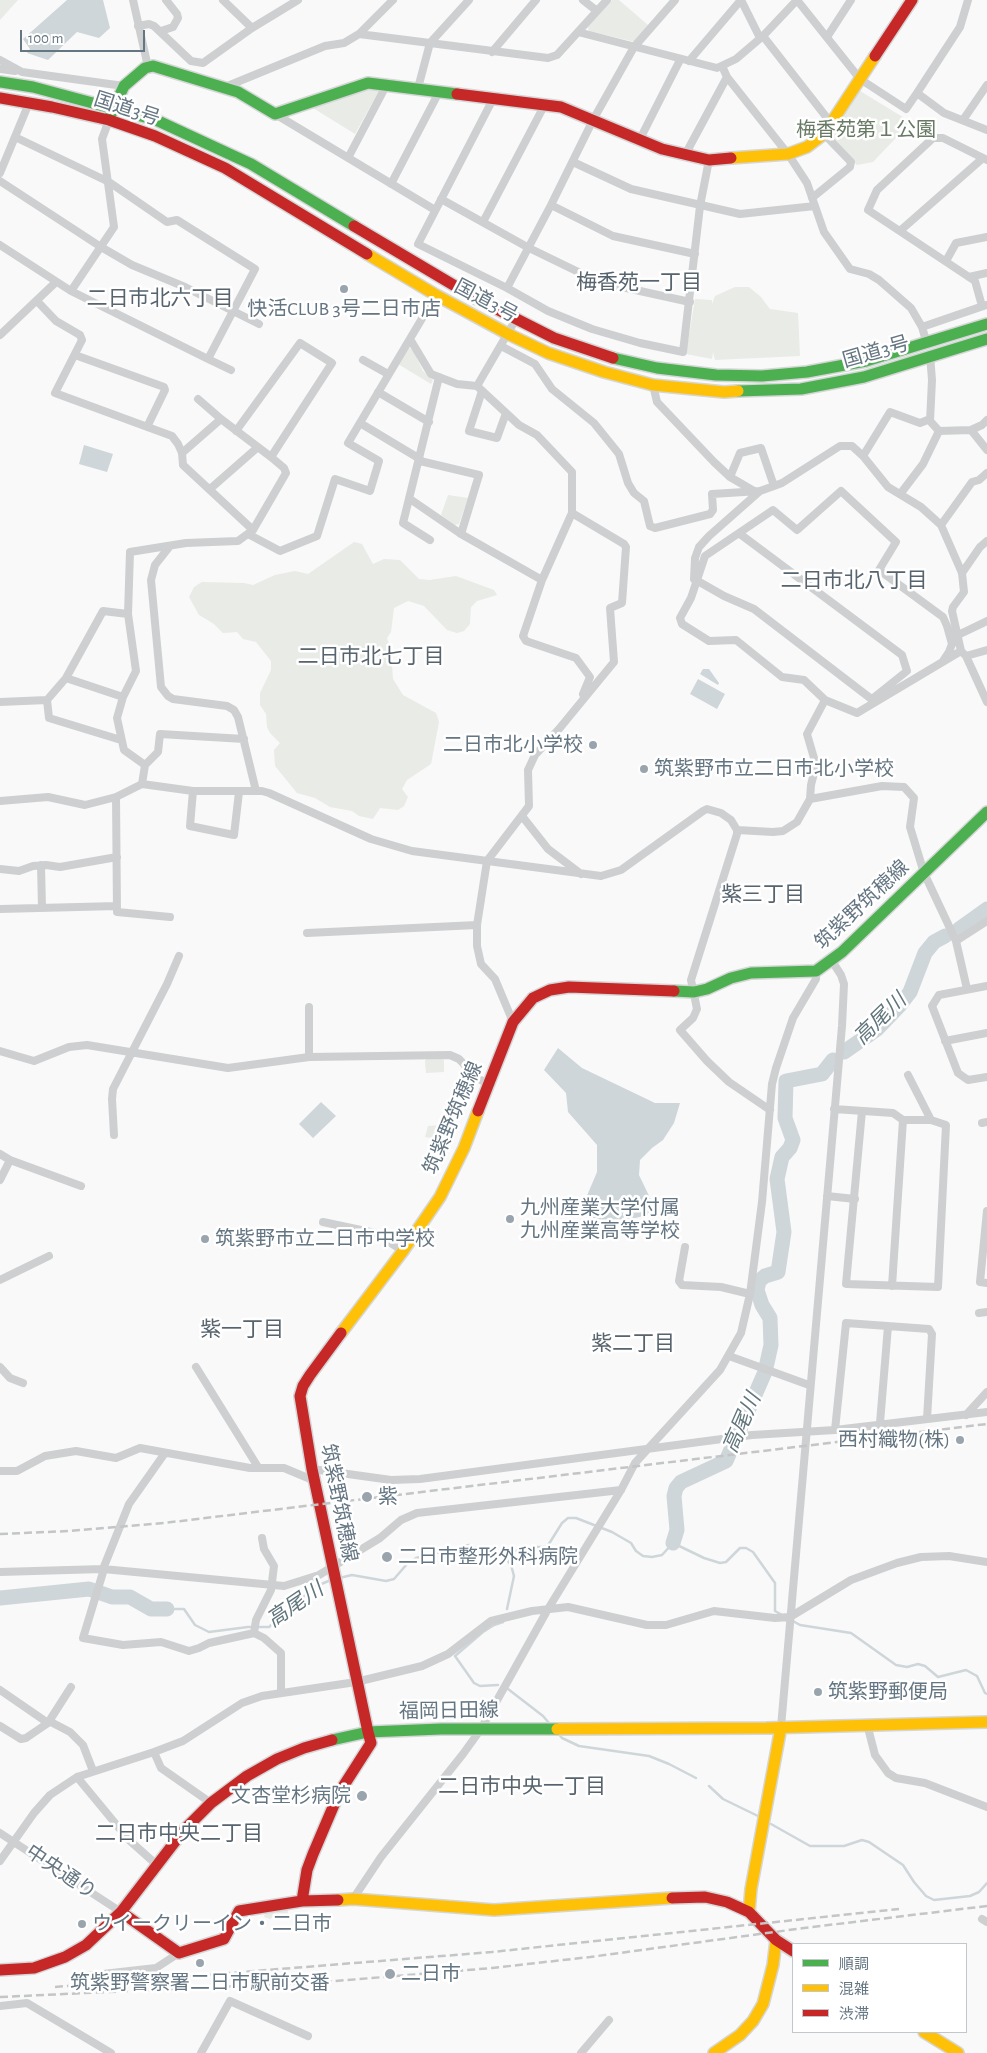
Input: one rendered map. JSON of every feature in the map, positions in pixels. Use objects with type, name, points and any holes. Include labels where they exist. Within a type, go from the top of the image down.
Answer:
[{"type":"main road","points":[[109,120],[124,86],[148,67],[153,66],[238,92],[275,114],[368,83],[387,84],[567,109],[639,141],[709,160],[788,154],[807,147],[824,134],[912,0]]},
{"type":"main road","name":"国道3号","points":[[0,82],[33,87],[156,120],[251,164],[392,250],[516,320],[554,338],[607,356],[657,368],[716,375],[762,376],[807,372],[866,361],[987,324]]},
{"type":"main road","name":"国道3号","points":[[0,98],[109,120],[154,136],[224,168],[436,295],[508,334],[558,356],[604,372],[654,385],[724,392],[802,388],[864,377],[987,339]]},
{"type":"main road","name":"筑紫野筑穂線","points":[[368,1732],[312,1469],[301,1404],[303,1386],[440,1197],[456,1165],[513,1022],[533,998],[550,990],[569,987],[694,992],[707,989],[731,978],[751,973],[816,971],[832,961],[987,812]]},
{"type":"main road","name":"福岡日田線","points":[[0,1970],[34,1968],[65,1957],[86,1945],[121,1912],[184,1830],[212,1803],[247,1776],[277,1759],[304,1748],[368,1732],[481,1729],[781,1727],[987,1722]]},
{"type":"main road","points":[[749,1912],[751,1890],[781,1727]]},
{"type":"main road","points":[[302,1901],[307,1870],[339,1793],[371,1743],[368,1732]]},
{"type":"main road","points":[[121,1912],[179,1953],[224,1939],[239,1911],[302,1901],[353,1899],[494,1910],[652,1898],[705,1897],[727,1902],[749,1912],[776,1940],[792,1950]]},
{"type":"main road","points":[[714,2053],[740,2035],[753,2021],[763,2004],[769,1983],[776,1940]]},
{"type":"main road","points":[[926,2033],[958,2053]]},
{"type":"street","points":[[133,0],[148,67]]},
{"type":"street","points":[[161,31],[173,27],[178,18],[166,0]]},
{"type":"street","points":[[223,0],[252,28]]},
{"type":"street","points":[[138,26],[152,24],[192,61],[204,63],[252,28],[298,0]]},
{"type":"street","points":[[225,87],[324,46],[344,42],[359,34],[393,0]]},
{"type":"street","points":[[418,88],[430,43],[468,0]]},
{"type":"street","points":[[492,52],[536,0]]},
{"type":"street","points":[[584,0],[597,11]]},
{"type":"street","points":[[359,34],[548,58],[557,55],[607,0]]},
{"type":"street","points":[[507,288],[634,47],[675,0]]},
{"type":"street","points":[[639,141],[684,60],[741,0],[761,37],[831,123]]},
{"type":"street","points":[[578,32],[717,68],[736,59],[761,37],[797,0],[860,79],[906,109],[960,26],[968,0]]},
{"type":"street","points":[[826,38],[851,0]]},
{"type":"street","points":[[0,60],[22,72]]},
{"type":"street","points":[[722,66],[727,77],[788,154],[807,183],[824,232],[850,269],[869,274],[888,287],[911,308],[922,328],[927,343],[932,380],[930,419],[940,431]]},
{"type":"street","points":[[0,69],[124,86]]},
{"type":"street","points":[[685,155],[727,77]]},
{"type":"street","points":[[348,158],[387,84]]},
{"type":"street","points":[[963,120],[987,85]]},
{"type":"street","points":[[391,184],[439,92]]},
{"type":"street","points":[[917,93],[944,113],[987,130]]},
{"type":"street","points":[[493,99],[418,244],[507,288],[548,311],[592,329],[640,344],[683,352],[700,206],[709,160]]},
{"type":"street","points":[[0,173],[29,103]]},
{"type":"street","points":[[483,222],[544,106]]},
{"type":"street","points":[[275,114],[435,210]]},
{"type":"street","points":[[71,291],[114,227],[102,139],[109,120]]},
{"type":"street","points":[[812,198],[850,167],[851,162],[824,134]]},
{"type":"street","points":[[15,137],[109,182],[167,222],[177,220],[255,269],[208,359]]},
{"type":"street","points":[[901,230],[985,159],[943,138],[933,138],[877,190],[868,210],[901,230],[977,284],[985,306],[922,328]]},
{"type":"street","points":[[573,162],[631,188],[740,214],[815,206]]},
{"type":"street","points":[[0,181],[132,265],[185,287],[259,324]]},
{"type":"street","points":[[441,199],[529,248],[599,282],[690,302]]},
{"type":"street","points":[[551,206],[613,236],[695,254]]},
{"type":"street","points":[[946,262],[956,243],[987,237]]},
{"type":"street","points":[[0,245],[71,291],[231,370]]},
{"type":"street","points":[[969,277],[987,273]]},
{"type":"street","points":[[0,335],[56,282]]},
{"type":"street","points":[[36,301],[56,321],[80,335],[82,340],[55,393],[172,436],[182,453],[183,465],[210,489],[250,532],[280,551],[317,536],[335,479],[370,491],[379,461],[348,443],[436,295]]},
{"type":"street","points":[[506,413],[497,438],[469,431],[480,389],[516,320]]},
{"type":"street","points":[[410,340],[428,371],[457,384],[480,389],[519,425],[537,435],[571,470],[572,513],[542,580],[524,636],[526,641],[576,658],[590,677],[579,702]]},
{"type":"street","points":[[236,431],[300,343],[332,363],[271,457]]},
{"type":"street","points":[[501,346],[535,364],[552,389],[594,423],[619,454],[628,483],[634,493],[644,501],[650,526],[655,528],[710,514],[713,510],[712,494],[757,491],[774,486],[782,483],[840,446],[852,446],[863,456],[888,487],[901,493],[921,507],[941,525],[962,573],[964,592],[952,611],[958,635],[963,653],[987,702]]},
{"type":"street","points":[[74,355],[164,387],[165,390],[147,427]]},
{"type":"street","points":[[363,360],[388,374]]},
{"type":"street","points":[[430,540],[403,522],[420,460],[439,377]]},
{"type":"street","points":[[654,385],[657,402],[714,462],[730,477],[757,491]]},
{"type":"street","points":[[378,392],[429,422]]},
{"type":"street","points":[[145,765],[126,753],[121,740],[117,714],[136,671],[128,614],[130,552],[186,543],[238,541],[250,532],[286,473],[284,468],[271,457],[198,399]]},
{"type":"street","points":[[863,456],[890,412],[920,423],[930,419]]},
{"type":"street","points":[[182,453],[221,419]]},
{"type":"street","points":[[940,431],[971,430],[982,425],[987,420]]},
{"type":"street","points":[[360,423],[420,460],[479,475],[461,534]]},
{"type":"street","points":[[971,430],[987,450]]},
{"type":"street","points":[[901,493],[923,464],[940,431]]},
{"type":"street","points":[[210,489],[258,447]]},
{"type":"street","points":[[730,477],[740,453],[761,448],[774,486]]},
{"type":"street","points":[[941,525],[972,482],[979,480],[987,472]]},
{"type":"street","points":[[694,583],[695,558],[699,547],[757,491]]},
{"type":"street","points":[[740,534],[902,656],[908,671],[857,714],[825,700],[804,680],[782,677],[736,640],[709,641],[682,624],[680,618],[690,598],[705,556],[773,510],[797,530],[840,491],[896,542],[879,570],[943,617],[948,626],[952,644],[943,661]]},
{"type":"street","points":[[410,499],[461,534],[542,580]]},
{"type":"street","points":[[513,1022],[495,979],[481,964],[476,942],[487,861],[522,816],[529,802],[528,770],[530,763],[540,748],[559,729],[579,702],[614,662],[610,608],[622,603],[626,547],[572,513]]},
{"type":"street","points":[[962,573],[980,547],[987,541]]},
{"type":"street","points":[[170,546],[156,565],[151,580],[161,687],[168,696],[173,698],[232,708],[238,717],[256,791]]},
{"type":"street","points":[[694,583],[754,609],[874,700]]},
{"type":"street","points":[[0,702],[47,700],[66,678],[103,611],[128,614]]},
{"type":"street","points":[[958,635],[987,621]]},
{"type":"street","points":[[874,700],[943,661],[963,653],[987,650]]},
{"type":"street","points":[[66,678],[123,697]]},
{"type":"street","points":[[47,700],[49,718],[121,740]]},
{"type":"street","points":[[737,830],[783,831],[796,822],[810,799],[816,765],[807,734],[825,700]]},
{"type":"street","points":[[142,784],[145,765],[158,752],[160,734],[244,739]]},
{"type":"street","points":[[0,801],[48,798],[82,805],[116,797],[142,784],[193,791],[256,791],[269,793],[371,839],[412,851],[601,876],[622,870],[703,811],[721,813],[731,820],[737,830],[691,980],[697,1009],[693,1018],[680,1030],[728,1082],[770,1110]]},
{"type":"street","points":[[810,799],[882,786],[904,787],[914,798],[910,827],[924,873],[956,941],[967,989]]},
{"type":"street","points":[[193,791],[190,826],[234,835],[239,792]]},
{"type":"street","points":[[116,797],[117,912],[170,918]]},
{"type":"street","points":[[522,816],[548,848],[581,874]]},
{"type":"street","points":[[0,869],[19,871],[41,865],[60,867],[117,857]]},
{"type":"street","points":[[41,865],[42,908]]},
{"type":"street","points":[[0,909],[117,906]]},
{"type":"street","points":[[956,941],[987,921]]},
{"type":"street","points":[[307,933],[477,925]]},
{"type":"street","points":[[114,1135],[113,1089],[134,1052],[179,956]]},
{"type":"street","points":[[781,1727],[844,989],[841,975],[832,961]]},
{"type":"street","points":[[353,1899],[381,1857],[464,1754],[481,1729],[548,1609],[635,1463],[720,1370],[741,1333],[750,1294],[776,1068],[793,1018],[816,979],[816,971]]},
{"type":"street","points":[[987,986],[939,995],[932,1006],[958,1073],[968,1080],[987,1077]]},
{"type":"street","points":[[309,1007],[309,1057]]},
{"type":"street","points":[[945,1041],[987,1033]]},
{"type":"street","points":[[0,1051],[34,1061],[76,1045],[92,1045],[223,1068],[309,1057],[450,1055],[459,1058],[477,1078],[488,1084]]},
{"type":"street","points":[[908,1076],[931,1120]]},
{"type":"street","points":[[834,1109],[893,1113],[903,1120],[931,1120],[946,1125],[938,1287],[846,1284],[862,1112]]},
{"type":"street","points":[[892,1286],[903,1120]]},
{"type":"street","points":[[0,1154],[10,1160],[81,1186]]},
{"type":"street","points":[[0,1180],[10,1160]]},
{"type":"street","points":[[827,1196],[855,1198]]},
{"type":"street","points":[[987,1211],[980,1282],[987,1282]]},
{"type":"street","points":[[323,1222],[375,1233],[403,1250]]},
{"type":"street","points":[[685,1247],[679,1282],[682,1284],[721,1287],[750,1294]]},
{"type":"street","points":[[0,1280],[50,1256]]},
{"type":"street","points":[[835,1430],[846,1323],[929,1329],[932,1334],[927,1419]]},
{"type":"street","points":[[880,1423],[888,1326]]},
{"type":"street","points":[[729,1356],[809,1385]]},
{"type":"street","points":[[0,1367],[10,1378],[23,1383]]},
{"type":"street","points":[[196,1367],[258,1467]]},
{"type":"street","points":[[966,1415],[987,1392]]},
{"type":"street","points":[[312,1469],[397,1480],[420,1479],[752,1435],[806,1430],[835,1430],[880,1423],[987,1412]]},
{"type":"street","points":[[0,1471],[17,1471],[45,1456],[76,1451],[116,1458],[140,1448],[250,1468],[284,1468],[315,1481]]},
{"type":"street","points":[[165,1453],[129,1504],[103,1569],[83,1638],[123,1645],[161,1642],[189,1651],[255,1628]]},
{"type":"street","points":[[0,1572],[103,1569],[284,1586],[311,1578],[333,1568],[380,1538],[401,1520],[417,1513],[620,1490]]},
{"type":"street","points":[[255,1628],[272,1585],[274,1566],[264,1549],[262,1538]]},
{"type":"street","points":[[0,1861],[34,1813],[50,1795],[77,1777],[93,1770],[154,1752],[192,1736],[242,1703],[262,1696],[356,1682],[422,1666],[448,1654],[491,1621],[520,1613],[568,1608],[647,1625],[666,1625],[714,1611],[775,1618],[790,1617],[851,1580],[897,1563],[920,1558],[949,1556],[987,1562]]},
{"type":"street","points":[[255,1628],[281,1653],[281,1692]]},
{"type":"street","points":[[0,1726],[23,1739],[48,1722],[72,1687]]},
{"type":"street","points":[[0,1690],[48,1722],[70,1732],[83,1745],[93,1770]]},
{"type":"street","points":[[867,1724],[875,1756],[888,1773],[896,1778],[925,1783],[987,1807]]},
{"type":"street","points":[[154,1752],[161,1768],[212,1803]]},
{"type":"street","points":[[77,1777],[129,1840],[158,1865]]},
{"type":"street","name":"中央通り","points":[[0,1833],[14,1840],[121,1912]]},
{"type":"street","points":[[85,1976],[156,1968],[179,1953]]},
{"type":"street","points":[[201,2053],[230,2001],[308,2036]]},
{"type":"street","points":[[0,2006],[27,2003],[110,2053]]},
{"type":"street","points":[[581,2053],[610,2020]]},
{"type":"green space","points":[[0,0],[18,0],[0,20]]},
{"type":"green space","points":[[612,0],[619,0],[648,25],[635,42],[589,31],[587,25]]},
{"type":"green space","points":[[375,87],[379,91],[355,134],[313,108]]},
{"type":"green space","name":"梅香苑第１公園","points":[[860,91],[911,122],[873,162],[857,165],[827,137]]},
{"type":"green space","points":[[735,287],[749,287],[761,297],[770,309],[798,313],[800,356],[715,360],[713,352],[712,359],[686,354],[695,299],[712,300],[712,304],[715,296]]},
{"type":"green space","points":[[408,347],[413,350],[423,371],[433,380],[431,384],[398,364]]},
{"type":"green space","points":[[448,495],[468,498],[459,524],[454,525],[441,515]]},
{"type":"green space","points":[[354,542],[362,544],[373,564],[384,559],[400,560],[419,579],[430,580],[456,576],[494,590],[497,595],[477,601],[471,607],[470,624],[464,631],[457,633],[447,630],[424,606],[408,601],[394,608],[391,632],[387,638],[391,651],[393,679],[403,695],[436,713],[439,722],[431,764],[407,780],[402,789],[408,797],[404,806],[398,810],[380,808],[373,819],[359,816],[352,811],[330,807],[315,798],[297,793],[275,766],[274,750],[280,743],[270,733],[267,727],[266,714],[260,705],[260,693],[271,670],[271,661],[256,642],[243,639],[237,632],[223,633],[214,624],[199,615],[189,597],[194,587],[202,582],[253,585],[275,575],[295,571],[308,574]]},
{"type":"green space","points":[[427,1058],[440,1058],[444,1060],[444,1072],[426,1073],[425,1061]]},
{"type":"green space","points":[[456,1124],[451,1141],[425,1137],[428,1126]]},
{"type":"green space","points":[[288,1908],[288,1913],[283,1917],[274,1916],[270,1919],[264,1917],[265,1913],[270,1911]]},
{"type":"shaded area","points":[[67,0],[103,0],[110,28],[99,38],[77,32],[48,60],[27,53],[30,49],[23,39]]},
{"type":"shaded area","points":[[84,445],[113,454],[107,472],[79,464]]},
{"type":"shaded area","points":[[703,669],[709,669],[719,683],[718,685],[700,674]]},
{"type":"shaded area","points":[[698,679],[725,694],[717,709],[690,694]]},
{"type":"shaded area","points":[[558,1048],[582,1068],[655,1103],[680,1103],[674,1123],[663,1140],[640,1160],[639,1175],[653,1204],[652,1214],[631,1219],[602,1220],[588,1217],[586,1198],[597,1172],[597,1145],[568,1112],[566,1093],[544,1070]]},
{"type":"shaded area","points":[[321,1102],[336,1116],[313,1138],[299,1124]]},
{"type":"waterway","name":"高尾川","points":[[959,929],[987,909]]},
{"type":"waterway","name":"高尾川","points":[[844,1052],[877,1029],[900,1005],[910,992],[925,953],[934,942],[945,936]]},
{"type":"waterway","name":"高尾川","points":[[673,1543],[677,1530],[674,1496],[676,1488],[681,1482],[726,1461],[765,1372],[771,1345],[770,1318],[762,1305],[757,1290],[759,1281],[765,1276],[778,1272],[784,1232],[777,1179],[782,1157],[790,1148],[793,1140],[785,1118],[786,1081],[822,1074],[833,1060]]},
{"type":"waterway","name":"高尾川","points":[[339,1578],[352,1575],[386,1581],[394,1579],[407,1564],[416,1558],[469,1545],[498,1556],[530,1547],[547,1547],[562,1523],[568,1518],[576,1518],[612,1532],[631,1543],[636,1551],[643,1556],[662,1555],[673,1543],[704,1558],[720,1563],[726,1562],[740,1548],[746,1548],[753,1552],[775,1583],[775,1611],[782,1615]]},
{"type":"waterway","points":[[503,1555],[511,1565],[514,1576],[507,1609]]},
{"type":"waterway","name":"高尾川","points":[[167,1609],[184,1609],[195,1625],[209,1632],[248,1627],[269,1627],[314,1587],[331,1580]]},
{"type":"waterway","name":"高尾川","points":[[0,1598],[89,1589],[112,1597],[130,1597],[151,1609],[167,1609]]},
{"type":"waterway","points":[[791,1620],[800,1625],[851,1633],[896,1665],[907,1667],[918,1664],[925,1666],[938,1677],[966,1670],[977,1676],[987,1694]]},
{"type":"waterway","points":[[498,1685],[480,1686],[474,1683],[455,1656],[483,1632],[503,1622]]},
{"type":"waterway","points":[[508,1689],[543,1716],[549,1723]]},
{"type":"waterway","points":[[558,1733],[562,1738],[579,1746],[649,1756],[696,1778]]},
{"type":"waterway","points":[[709,1786],[723,1799],[760,1817]]},
{"type":"waterway","points":[[771,1824],[810,1846],[844,1846],[862,1840],[869,1842],[903,1865],[926,1896],[934,1900],[970,1896],[979,1892],[987,1883]]},
{"type":"railway","points":[[0,1534],[69,1531],[164,1523],[987,1424]]},
{"type":"railway","points":[[0,1997],[324,1982],[492,1968],[987,1906]]},
{"type":"railway","points":[[55,1987],[492,1952],[899,1909]]},
{"type":"traffic: fast","points":[[111,114],[124,86],[145,68],[153,66],[238,92],[275,114],[368,83],[457,94]]},
{"type":"traffic: fast","points":[[0,82],[33,87],[156,120],[251,164],[354,226]]},
{"type":"traffic: fast","points":[[613,358],[657,368],[716,375],[762,376],[807,372],[866,361],[987,324]]},
{"type":"traffic: fast","points":[[738,391],[801,389],[864,377],[987,339]]},
{"type":"traffic: fast","points":[[674,991],[694,992],[707,989],[731,978],[751,973],[816,971],[842,952],[987,812]]},
{"type":"traffic: fast","points":[[332,1740],[368,1732],[441,1729],[557,1729]]},
{"type":"traffic: slow","points":[[731,158],[788,154],[807,147],[824,134],[875,56]]},
{"type":"traffic: slow","points":[[367,254],[436,295],[508,334],[548,353],[604,372],[653,385],[724,392],[738,391]]},
{"type":"traffic: slow","points":[[341,1333],[403,1251],[440,1197],[464,1148],[478,1111]]},
{"type":"traffic: slow","points":[[557,1729],[766,1728],[987,1722]]},
{"type":"traffic: slow","points":[[749,1912],[751,1889],[781,1727]]},
{"type":"traffic: slow","points":[[338,1900],[353,1899],[494,1910],[672,1898]]},
{"type":"traffic: slow","points":[[714,2053],[740,2035],[753,2021],[763,2004],[773,1965],[776,1940]]},
{"type":"traffic: slow","points":[[926,2033],[958,2053]]},
{"type":"traffic: jam","points":[[875,56],[912,0]]},
{"type":"traffic: jam","points":[[457,94],[561,107],[662,149],[709,160],[731,158]]},
{"type":"traffic: jam","points":[[0,98],[109,120],[155,136],[225,168],[367,254]]},
{"type":"traffic: jam","points":[[354,226],[477,299],[554,338],[613,358]]},
{"type":"traffic: jam","points":[[478,1111],[513,1022],[533,998],[550,990],[569,987],[674,991]]},
{"type":"traffic: jam","points":[[341,1333],[310,1375],[303,1386],[300,1396],[312,1469],[368,1732]]},
{"type":"traffic: jam","points":[[302,1901],[307,1870],[313,1854],[339,1793],[371,1743],[368,1732]]},
{"type":"traffic: jam","points":[[0,1970],[34,1968],[65,1957],[86,1945],[121,1912],[184,1830],[211,1803],[247,1776],[277,1759],[304,1748],[332,1740]]},
{"type":"traffic: jam","points":[[672,1898],[705,1897],[727,1902],[749,1912],[776,1940],[792,1950]]},
{"type":"traffic: jam","points":[[121,1912],[179,1953],[224,1939],[239,1911],[302,1901],[338,1900]]},
{"type":"place","name":"快活CLUB 3号二日市店","points":[[344,289]]},
{"type":"place","name":"二日市北小学校","points":[[593,745]]},
{"type":"place","name":"筑紫野市立二日市北小学校","points":[[644,769]]},
{"type":"place","name":"九州産業大学付属 九州産業高等学校","points":[[510,1219]]},
{"type":"place","name":"筑紫野市立二日市中学校","points":[[205,1239]]},
{"type":"place","name":"西村織物(株)","points":[[960,1440]]},
{"type":"place","name":"紫","points":[[367,1497]]},
{"type":"place","name":"二日市整形外科病院","points":[[387,1557]]},
{"type":"place","name":"筑紫野郵便局","points":[[818,1692]]},
{"type":"place","name":"文杏堂杉病院","points":[[362,1796]]},
{"type":"place","name":"ウイークリーイン・二日市","points":[[82,1924]]},
{"type":"place","name":"筑紫野警察署二日市駅前交番","points":[[200,1963]]},
{"type":"place","name":"二日市","points":[[390,1974]]},
{"type":"district","name":"梅香苑一丁目","points":[[639,283]]},
{"type":"district","name":"二日市北六丁目","points":[[160,299]]},
{"type":"district","name":"二日市北八丁目","points":[[854,581]]},
{"type":"district","name":"二日市北七丁目","points":[[371,657]]},
{"type":"district","name":"紫三丁目","points":[[763,895]]},
{"type":"district","name":"紫一丁目","points":[[242,1330]]},
{"type":"district","name":"紫二丁目","points":[[633,1344]]},
{"type":"district","name":"二日市中央一丁目","points":[[522,1787]]},
{"type":"district","name":"二日市中央二丁目","points":[[179,1834]]}]
